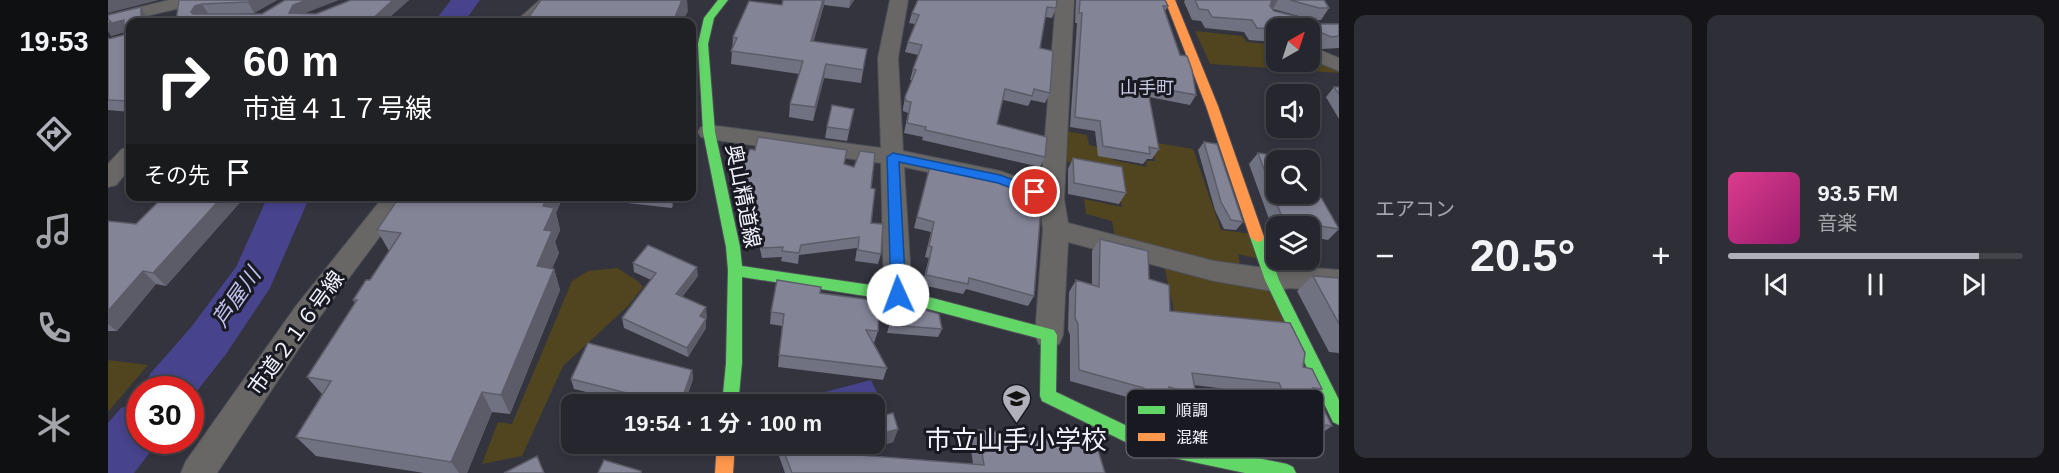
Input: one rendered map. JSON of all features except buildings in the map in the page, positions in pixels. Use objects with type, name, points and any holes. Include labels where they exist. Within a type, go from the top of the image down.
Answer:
[{"type":"street","points":[[532,18],[549,0]]},
{"type":"street","name":"奥山精道線","points":[[723,0],[715,9],[705,28],[703,44],[709,132],[733,247],[735,270],[734,363],[731,394]]},
{"type":"street","points":[[898,295],[888,58],[899,0]]},
{"type":"street","points":[[1065,0],[1052,199],[1056,229],[1048,396],[1126,434]]},
{"type":"street","points":[[1170,0],[1212,106],[1272,280],[1339,417]]},
{"type":"street","points":[[108,20],[174,2],[172,18]]},
{"type":"street","points":[[1320,56],[1339,65]]},
{"type":"street","points":[[709,132],[893,157],[1000,179],[1052,199]]},
{"type":"street","points":[[108,179],[126,159]]},
{"type":"street","points":[[108,198],[126,178]]},
{"type":"street","name":"市道２１６号線","points":[[198,473],[306,314],[394,201]]},
{"type":"street","points":[[1056,229],[1214,271],[1272,280],[1290,277],[1339,281]]},
{"type":"street","points":[[735,270],[898,295],[1050,335]]},
{"type":"street","points":[[724,473],[725,454]]},
{"type":"street","points":[[1214,458],[1287,473]]},
{"type":"shaded area","points":[[1195,31],[1242,36],[1247,42],[1266,44],[1266,68],[1210,64]]},
{"type":"shaded area","points":[[1320,61],[1339,69],[1339,73],[1320,72]]},
{"type":"shaded area","points":[[1066,131],[1087,135],[1089,145],[1112,150],[1113,160],[1147,167],[1146,161],[1155,161],[1153,148],[1145,141],[1193,149],[1221,230],[1252,234],[1259,259],[1238,254],[1241,269],[1115,237],[1112,221],[1086,214],[1084,199],[1122,207],[1116,176],[1065,161]]},
{"type":"shaded area","points":[[1164,265],[1268,283],[1288,327],[1176,320]]},
{"type":"shaded area","points":[[617,268],[638,281],[643,287],[628,306],[563,366],[522,456],[482,464],[498,422],[512,424],[572,281],[588,271]]},
{"type":"shaded area","points":[[108,360],[148,365],[139,376],[126,376],[126,391],[108,412]]},
{"type":"shaded area","points":[[871,380],[878,394],[817,394]]},
{"type":"shaded area","points":[[885,410],[892,425],[885,427]]},
{"type":"waterway","name":"芦屋川","points":[[452,18],[466,0]]},
{"type":"waterway","name":"芦屋川","points":[[179,376],[209,340],[254,276],[286,201]]},
{"type":"waterway","name":"芦屋川","points":[[108,463],[126,442]]},
{"type":"traffic: fast","points":[[723,0],[709,18],[703,44],[709,132],[733,247],[735,270],[734,363],[731,394]]},
{"type":"traffic: fast","points":[[1257,237],[1272,280],[1339,417]]},
{"type":"traffic: fast","points":[[735,270],[898,295],[1049,335],[1048,396],[1126,434]]},
{"type":"traffic: fast","points":[[1214,458],[1287,473]]},
{"type":"traffic: slow","points":[[1170,0],[1212,106],[1257,237]]},
{"type":"traffic: slow","points":[[724,473],[725,454]]},
{"type":"place","name":"市立山手小学校","points":[[1016,424]]},
{"type":"district","name":"山手町","points":[[1147,88]]},
{"type":"route","points":[[898,295],[893,157],[1000,179],[1035,192]]}]
